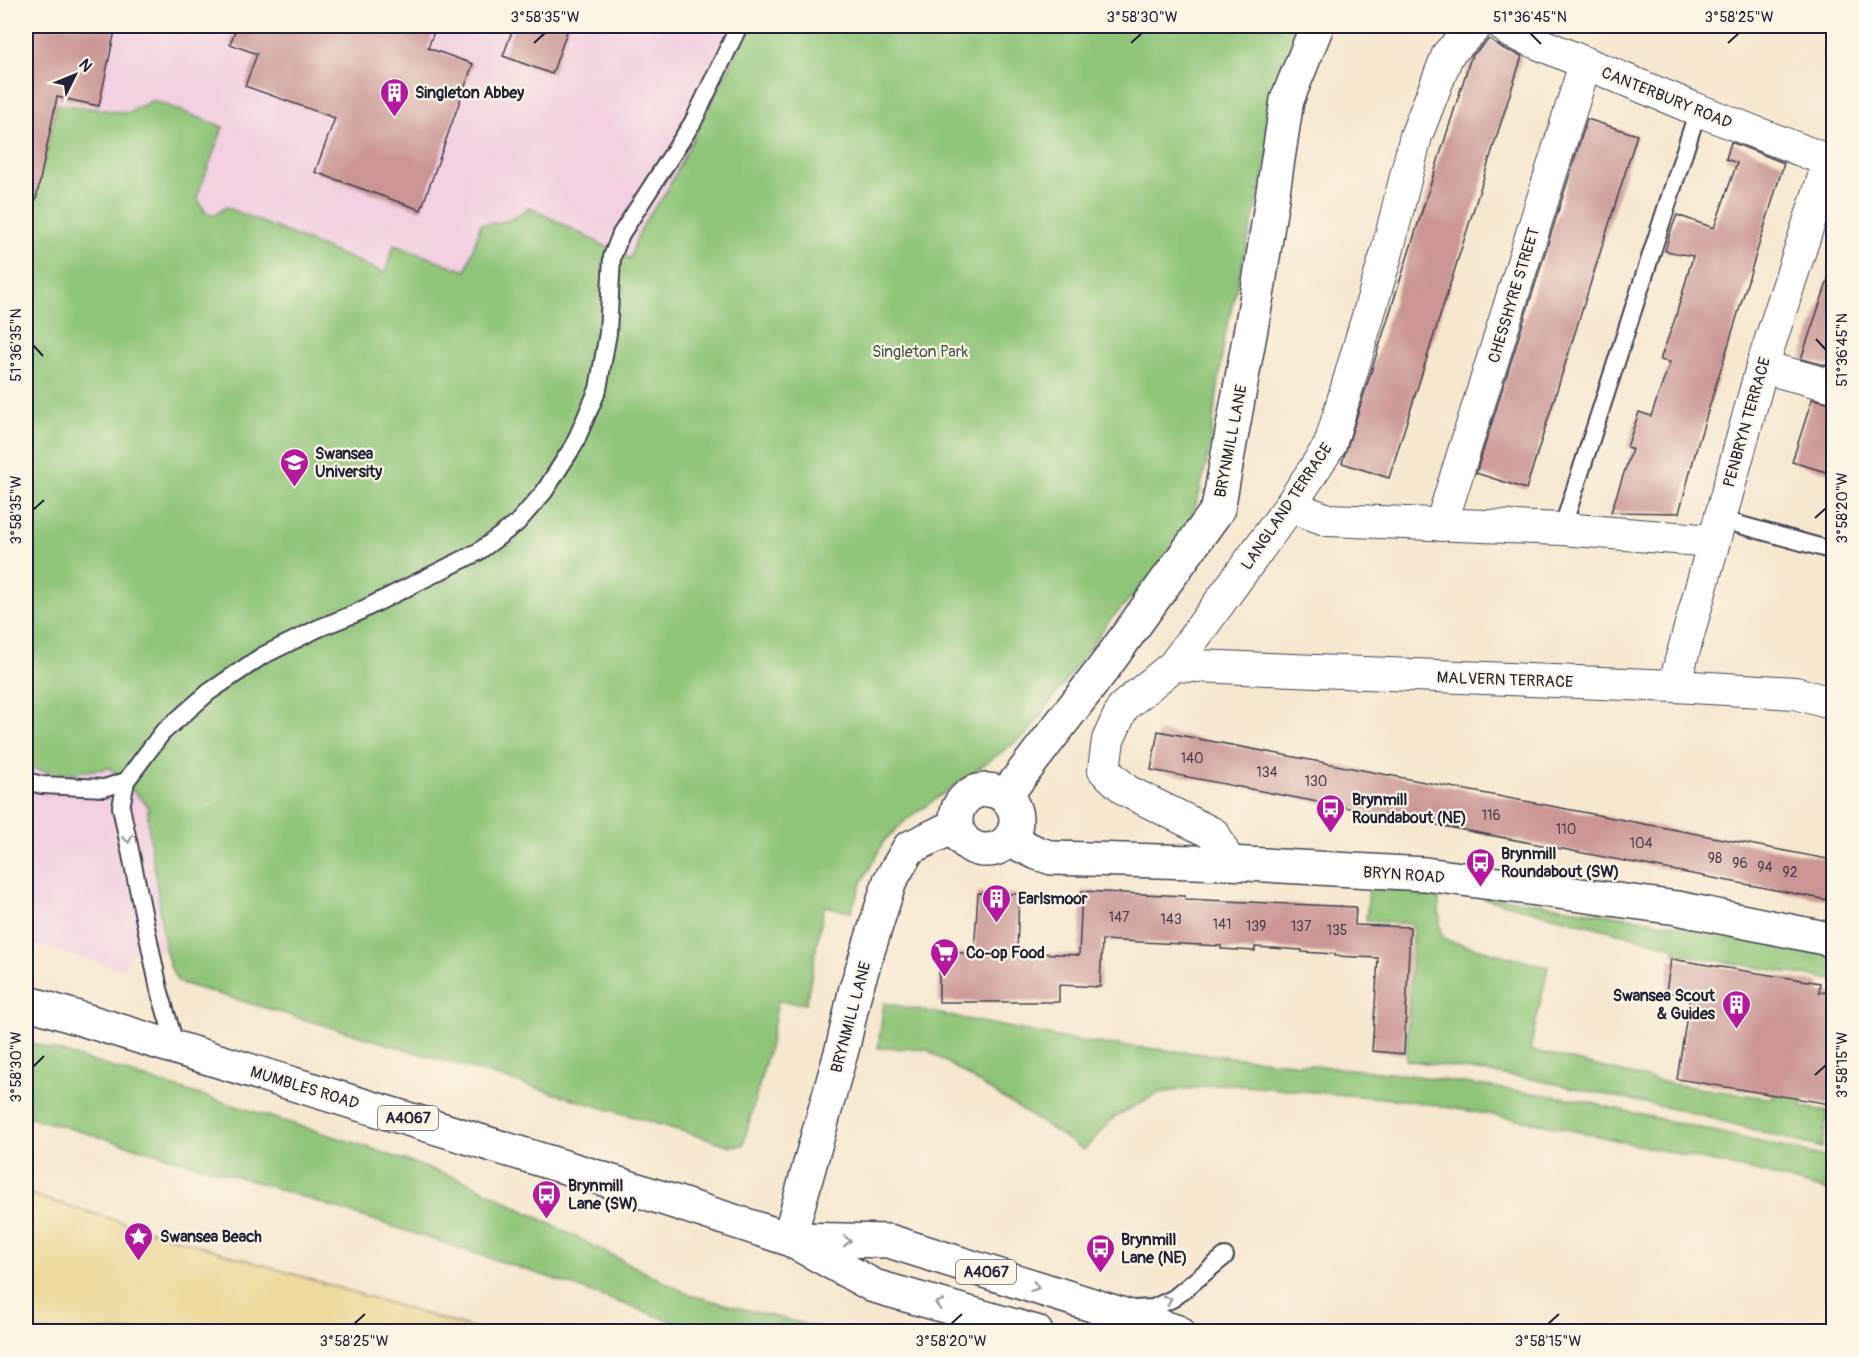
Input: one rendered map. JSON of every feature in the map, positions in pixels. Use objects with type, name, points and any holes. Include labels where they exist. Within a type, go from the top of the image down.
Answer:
[{"type":"street","name":"BRYNMILL LANE","points":[[1005,796],[1106,665],[1218,509],[1258,290],[1287,100],[1317,26]]},
{"type":"street","name":"LANGLAND TERRACE","points":[[1229,863],[1214,834],[1127,791],[1104,770],[1108,740],[1123,706],[1174,665],[1290,506],[1330,445],[1387,252],[1420,125],[1448,54],[1476,26]]},
{"type":"street","name":"CANTERBURY ROAD","points":[[1504,26],[1511,32],[1585,64],[1831,162]]},
{"type":"street","name":"CHESSHYRE STREET","points":[[1441,525],[1585,64]]},
{"type":"street","name":"PENBRYN TERRACE","points":[[1674,686],[1762,367],[1831,162]]},
{"type":"street","points":[[1762,367],[1833,386]]},
{"type":"street","points":[[1290,506],[1328,520],[1562,529],[1716,530]]},
{"type":"street","name":"MALVERN TERRACE","points":[[1174,665],[1795,693],[1833,704]]},
{"type":"street","points":[[992,789],[1005,796],[1015,808],[1017,825],[1010,840],[996,849],[978,850],[964,841],[956,826],[956,811],[964,798],[976,791],[992,789]]},
{"type":"street","name":"BRYNMILL LANE","points":[[789,1239],[841,1053],[855,992],[890,881],[909,848],[956,826]]},
{"type":"street","name":"BRYN ROAD","points":[[1010,840],[1052,858],[1229,863],[1445,877],[1677,908],[1833,940]]},
{"type":"street","name":"MUMBLES ROAD","points":[[26,1002],[594,1176],[789,1239],[874,1286],[1036,1332]]},
{"type":"street","name":"MUMBLES ROAD","points":[[789,1239],[889,1241],[1178,1332]]},
{"type":"lane","points":[[176,1047],[159,989],[121,807],[126,781],[162,732],[209,692],[261,656],[354,614],[478,552],[517,523],[544,492],[574,445],[598,389],[608,333],[612,256],[621,234],[693,122],[739,26]]},
{"type":"lane","points":[[1562,529],[1698,110]]},
{"type":"lane","points":[[1716,530],[1833,551]]},
{"type":"lane","points":[[26,781],[42,785],[104,788],[126,781]]},
{"type":"lane","points":[[1112,1311],[1154,1308],[1174,1298],[1225,1256]]},
{"type":"shaded area","name":"Swansea University","points":[[26,26],[750,26],[664,196],[652,209],[634,243],[624,298],[147,831],[166,951],[131,951],[129,964],[120,969],[26,942]]},
{"type":"green space","name":"Singleton Park","points":[[750,26],[1300,26],[1225,335],[1209,452],[1198,498],[1188,527],[1167,559],[1109,621],[1027,734],[906,820],[884,841],[861,884],[851,912],[824,906],[806,1004],[778,1001],[769,1048],[743,1145],[732,1146],[178,982],[169,962],[164,939],[150,839],[148,806],[110,768],[65,774],[26,768],[26,177],[29,161],[44,163],[57,104],[127,113],[153,100],[223,127],[197,197],[205,212],[215,215],[226,207],[385,273],[394,245],[466,271],[481,224],[507,221],[529,207],[630,259],[643,226],[652,210],[664,196]]},
{"type":"green space","points":[[1369,889],[1438,892],[1441,935],[1449,941],[1548,967],[1530,1050],[1672,1084],[1773,1099],[1786,1023],[1811,1028],[1802,1107],[1828,1111],[1822,1148],[1692,1113],[1537,1080],[1406,1060],[1413,924],[1366,921]]},
{"type":"green space","points":[[1490,896],[1833,949],[1833,980],[1674,953],[1674,947],[1482,898]]},
{"type":"green space","points":[[884,1003],[1078,1041],[1409,1075],[1574,1099],[1825,1157],[1833,1160],[1833,1192],[1755,1171],[1539,1123],[1405,1100],[1222,1084],[1159,1093],[1114,1117],[1084,1150],[926,1049],[878,1048]]},
{"type":"green space","points":[[26,1041],[355,1143],[468,1182],[690,1295],[830,1331],[699,1331],[551,1278],[253,1181],[26,1116]]},
{"type":"sand","name":"Swansea Beach","points":[[26,1193],[481,1331],[26,1331]]},
{"type":"building","points":[[26,26],[116,26],[99,106],[57,97],[36,200],[26,199]]},
{"type":"building","name":"Singleton Abbey","points":[[237,26],[436,26],[428,48],[473,64],[421,210],[315,172],[335,118],[245,86],[257,54],[230,44]]},
{"type":"building","points":[[514,26],[569,26],[552,74],[503,56]]},
{"type":"building","points":[[1489,39],[1504,49],[1522,56],[1389,478],[1342,463],[1471,57]]},
{"type":"building","points":[[1587,119],[1637,135],[1526,489],[1476,473]]},
{"type":"building","points":[[1731,142],[1784,163],[1679,513],[1611,512],[1632,449],[1627,447],[1639,412],[1651,416],[1670,362],[1660,360],[1675,319],[1693,256],[1665,251],[1670,233],[1677,215],[1714,228],[1737,163],[1726,159]]},
{"type":"building","points":[[1830,274],[1833,275],[1833,367],[1801,359]]},
{"type":"building","points":[[1812,399],[1833,403],[1833,474],[1792,462]]},
{"type":"building","points":[[1158,731],[1833,860],[1833,901],[1151,770]]},
{"type":"building","points":[[1082,891],[1185,896],[1185,899],[1356,907],[1355,925],[1410,927],[1404,1054],[1372,1051],[1378,958],[1335,956],[1335,954],[1302,952],[1302,950],[1255,947],[1255,951],[1221,949],[1221,946],[1102,940],[1100,987],[1059,985],[1059,1002],[939,1002],[939,953],[974,953],[978,893],[1019,894],[1017,952],[1079,955]]},
{"type":"building","name":"Swansea Scout & Guides","points":[[1671,959],[1820,983],[1819,992],[1833,993],[1833,1074],[1830,1104],[1677,1079],[1690,996],[1666,992]]},
{"type":"place","name":"Singleton Abbey","points":[[394,118]]},
{"type":"place","name":"Swansea University","points":[[294,488]]},
{"type":"place","name":"Brynmill Roundabout (NE)","points":[[1331,834]]},
{"type":"place","name":"Brynmill Roundabout (SW)","points":[[1480,888]]},
{"type":"place","name":"Earlsmoor","points":[[997,924]]},
{"type":"place","name":"Co-op Food","points":[[945,978]]},
{"type":"place","name":"Swansea Scout & Guides","points":[[1736,1030]]},
{"type":"place","name":"Brynmill Lane (SW)","points":[[547,1220]]},
{"type":"place","name":"Swansea Beach","points":[[139,1262]]},
{"type":"place","name":"Brynmill Lane (NE)","points":[[1100,1274]]}]
